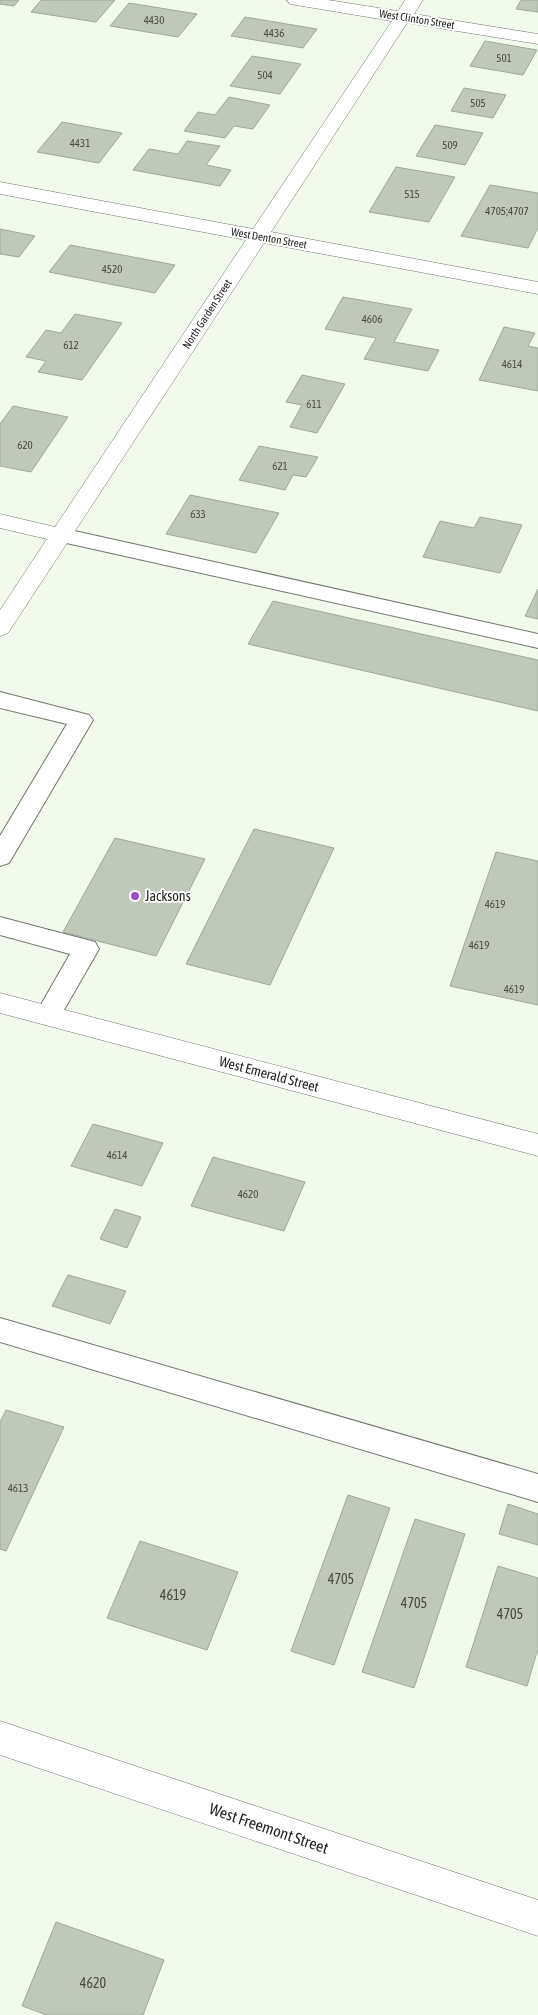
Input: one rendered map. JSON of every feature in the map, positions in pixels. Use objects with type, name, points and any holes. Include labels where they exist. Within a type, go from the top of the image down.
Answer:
[{"type":"street","name":"West Clinton Street","points":[[296,0],[538,39]]},
{"type":"street","name":"North Garden Street","points":[[0,628],[414,0]]},
{"type":"street","name":"West Denton Street","points":[[0,188],[538,288]]},
{"type":"street","points":[[0,521],[62,535]]},
{"type":"street","name":"West Emerald Street","points":[[0,1002],[538,1146]]},
{"type":"street","name":"West Freemont Street","points":[[0,1738],[538,1918]]},
{"type":"lane","points":[[62,535],[538,641]]},
{"type":"lane","points":[[0,700],[81,720],[0,856]]},
{"type":"lane","points":[[0,926],[86,949],[48,1015]]},
{"type":"lane","points":[[0,1330],[538,1488]]},
{"type":"building","points":[[0,0],[19,0],[14,6],[0,4]]},
{"type":"building","points":[[41,0],[115,0],[96,22],[31,12]]},
{"type":"building","points":[[521,0],[538,0],[538,12],[516,9]]},
{"type":"building","points":[[129,3],[197,14],[178,37],[110,26]]},
{"type":"building","points":[[245,17],[317,29],[303,48],[231,36]]},
{"type":"building","points":[[485,41],[537,50],[523,75],[470,66]]},
{"type":"building","points":[[252,56],[301,64],[280,94],[230,86]]},
{"type":"building","points":[[464,88],[506,95],[493,118],[451,111]]},
{"type":"building","points":[[229,97],[270,105],[253,129],[234,126],[225,138],[184,131],[198,112],[215,115]]},
{"type":"building","points":[[62,122],[122,133],[99,163],[37,152]]},
{"type":"building","points":[[435,125],[483,133],[465,165],[416,156]]},
{"type":"building","points":[[187,141],[220,146],[206,165],[231,170],[220,186],[133,170],[149,149],[178,154]]},
{"type":"building","points":[[396,167],[455,177],[429,222],[369,212]]},
{"type":"building","points":[[490,185],[538,193],[538,228],[528,248],[461,236]]},
{"type":"building","points":[[0,229],[35,236],[19,257],[0,254]]},
{"type":"building","points":[[70,245],[175,265],[155,293],[49,272]]},
{"type":"building","points":[[343,297],[412,309],[394,342],[439,350],[428,371],[364,359],[376,338],[325,329]]},
{"type":"building","points":[[75,314],[122,323],[82,380],[38,372],[46,361],[26,357],[46,330],[61,333]]},
{"type":"building","points":[[504,327],[535,333],[528,346],[538,348],[538,391],[479,380]]},
{"type":"building","points":[[302,375],[345,384],[317,433],[290,427],[302,405],[286,402]]},
{"type":"building","points":[[13,406],[68,417],[31,472],[0,466],[0,424]]},
{"type":"building","points":[[259,446],[318,457],[306,477],[293,475],[285,490],[239,480]]},
{"type":"building","points":[[190,495],[279,513],[256,553],[166,534]]},
{"type":"building","points":[[480,517],[522,525],[500,573],[423,557],[440,521],[474,528]]},
{"type":"building","points":[[538,589],[538,619],[525,616]]},
{"type":"building","points":[[273,601],[538,660],[538,711],[248,644]]},
{"type":"building","points":[[254,829],[334,848],[270,985],[186,964]]},
{"type":"building","name":"Jacksons","points":[[115,838],[205,859],[156,956],[63,932]]},
{"type":"building","points":[[496,852],[538,861],[538,1005],[450,986]]},
{"type":"building","points":[[93,1124],[163,1143],[142,1186],[71,1166]]},
{"type":"building","points":[[213,1157],[305,1182],[284,1231],[191,1206]]},
{"type":"building","points":[[115,1209],[141,1217],[127,1248],[100,1239]]},
{"type":"building","points":[[68,1275],[126,1291],[110,1324],[52,1306]]},
{"type":"building","points":[[6,1410],[64,1427],[6,1551],[0,1549],[0,1422]]},
{"type":"building","points":[[348,1495],[390,1508],[334,1665],[291,1651]]},
{"type":"building","points":[[508,1504],[538,1514],[538,1545],[499,1534]]},
{"type":"building","points":[[415,1519],[465,1534],[414,1688],[362,1672]]},
{"type":"building","points":[[140,1541],[238,1572],[207,1650],[107,1618]]},
{"type":"building","points":[[498,1566],[538,1578],[538,1649],[527,1686],[466,1667]]},
{"type":"building","points":[[56,1922],[164,1960],[143,2015],[47,2015],[22,2006]]},
{"type":"place","name":"Jacksons","points":[[135,896]]}]
